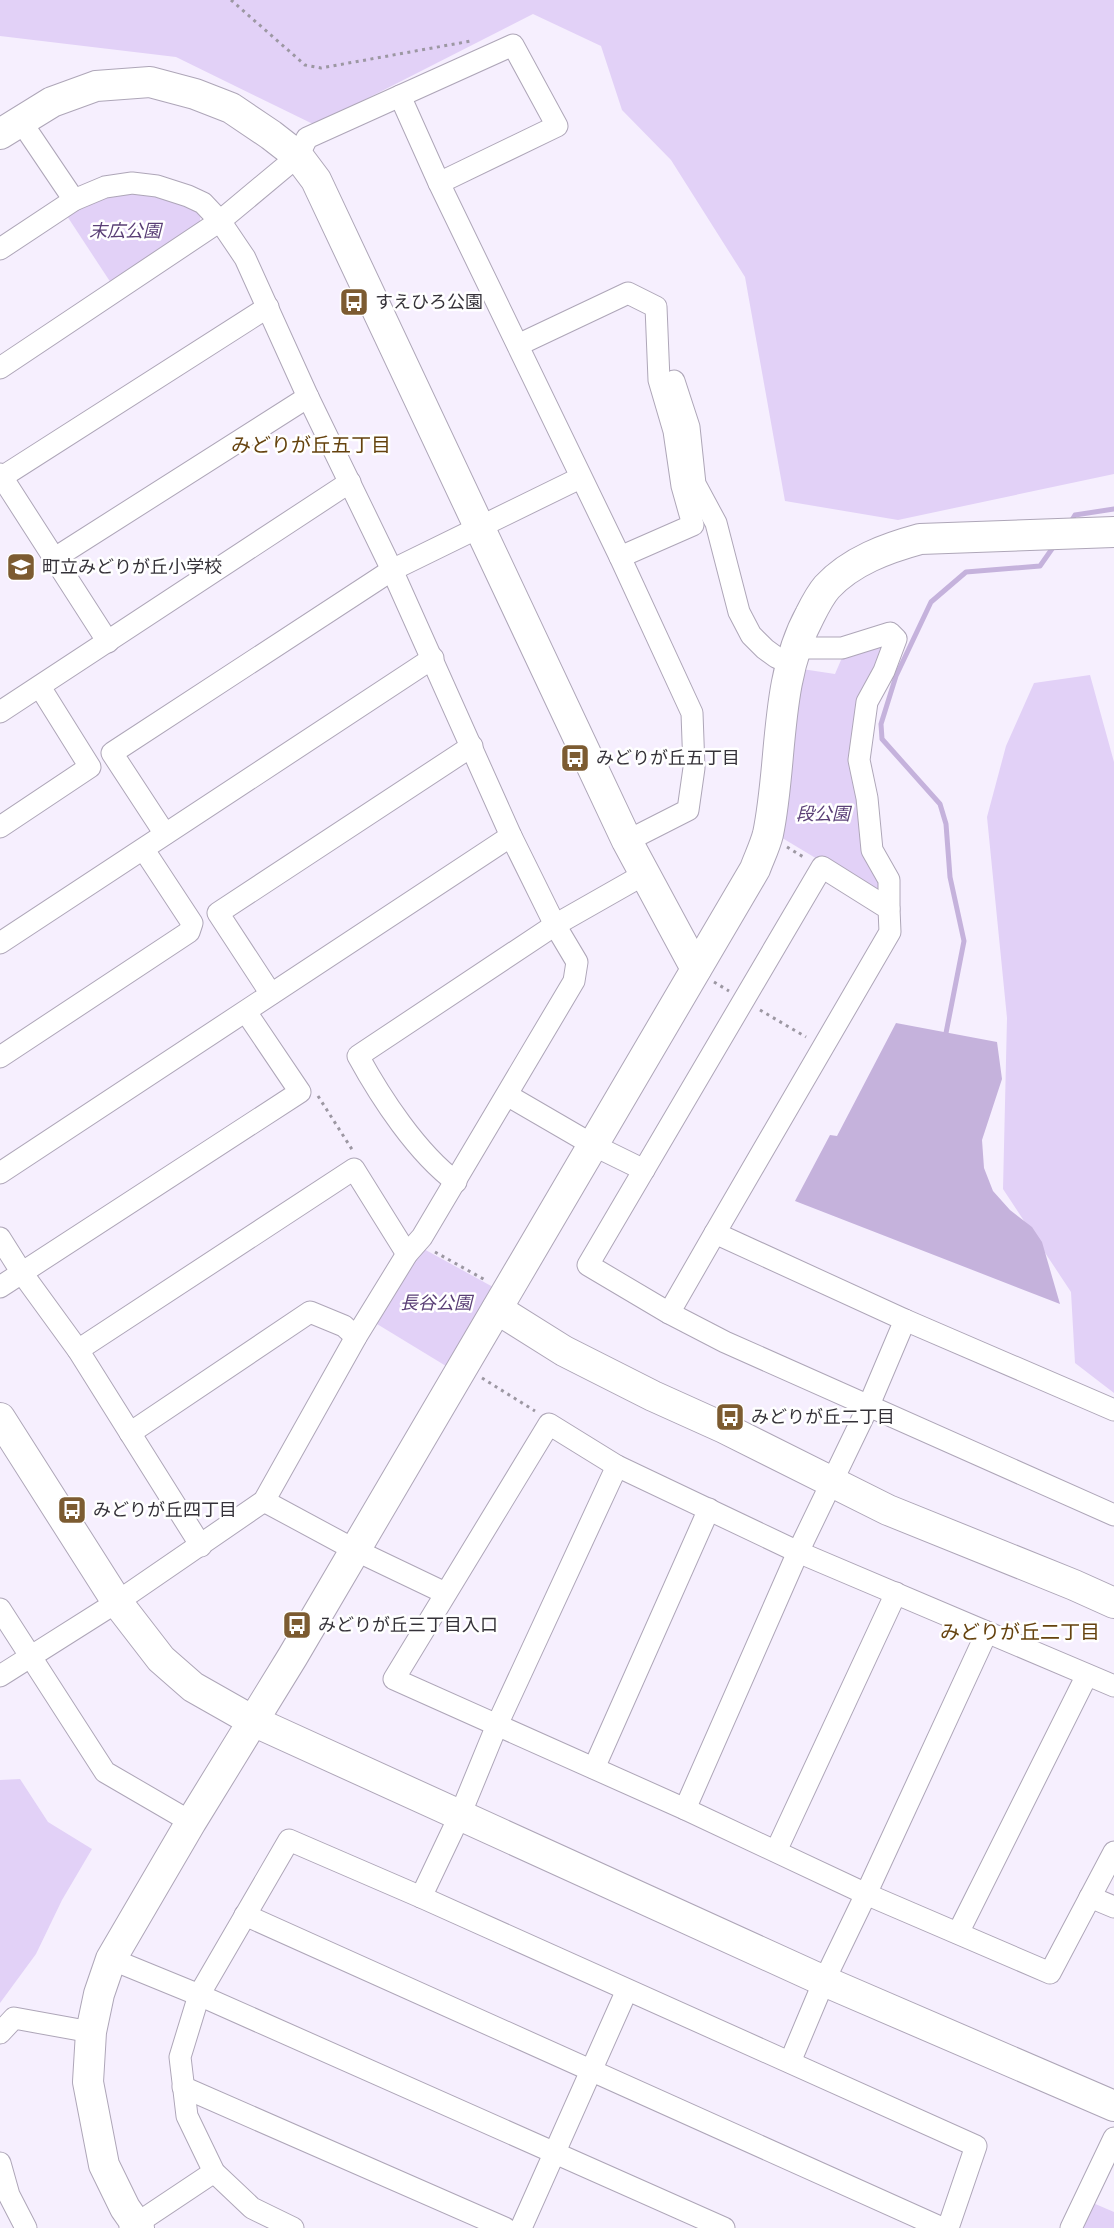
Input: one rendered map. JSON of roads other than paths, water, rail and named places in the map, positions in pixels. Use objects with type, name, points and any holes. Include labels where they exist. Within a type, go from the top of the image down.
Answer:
[{"type":"street","points":[[0,368],[220,221],[298,156],[307,138],[513,45],[557,126],[439,183]]},
{"type":"street","points":[[74,200],[10,127],[52,102],[96,86],[150,82],[195,93],[231,108],[298,156],[316,180],[627,841],[701,974]]},
{"type":"street","points":[[400,96],[439,183],[620,557],[692,713],[694,768],[688,810],[627,841]]},
{"type":"street","points":[[0,249],[74,200],[105,187],[132,183],[157,186],[203,203],[220,221],[245,258],[308,397],[433,658],[512,836],[555,925],[577,962],[574,981],[456,1182],[422,1237],[407,1254],[356,1337],[264,1501],[117,1602],[0,1676]]},
{"type":"street","points":[[518,345],[628,293],[656,307],[670,311],[672,375],[689,427],[695,484],[716,523],[739,612],[751,635],[776,657],[842,648],[890,633],[896,639],[884,671],[867,702],[859,760],[867,798],[872,850],[889,880],[890,932],[669,1312]]},
{"type":"street","points":[[108,642],[1,476],[268,307]]},
{"type":"street","points":[[620,557],[693,525],[682,486],[674,431],[658,380],[656,307]]},
{"type":"street","points":[[55,558],[308,397]]},
{"type":"street","points":[[165,834],[112,753],[392,570],[580,478]]},
{"type":"street","points":[[0,712],[350,482]]},
{"type":"street","points":[[214,2172],[135,2227],[104,2165],[88,2082],[91,2032],[99,1994],[111,1959],[190,1822],[293,1656],[593,1144],[701,974],[755,869],[767,836],[787,681],[801,633],[827,588],[842,574],[890,547],[920,539],[1114,532]]},
{"type":"street","points":[[0,943],[433,658]]},
{"type":"street","points":[[0,827],[90,767],[40,687]]},
{"type":"street","points":[[271,994],[218,913],[472,746]]},
{"type":"street","points":[[0,1173],[512,836]]},
{"type":"street","points":[[0,1057],[189,932],[192,922],[144,850]]},
{"type":"street","points":[[889,909],[822,867],[588,1265],[725,1342],[1114,1515]]},
{"type":"street","points":[[456,1182],[439,1170],[381,1098],[358,1056],[555,925],[644,875]]},
{"type":"street","points":[[0,1287],[300,1092],[246,1012]]},
{"type":"street","points":[[507,1095],[644,1170]]},
{"type":"street","points":[[78,1350],[354,1169],[407,1254]]},
{"type":"street","points":[[715,1233],[905,1320],[1114,1410]]},
{"type":"street","points":[[0,1238],[22,1273],[78,1350],[201,1546]]},
{"type":"street","points":[[497,1309],[574,1355],[888,1510],[1114,1603]]},
{"type":"street","points":[[130,1433],[310,1312],[344,1326],[356,1337]]},
{"type":"street","points":[[685,1809],[798,1552],[869,1405],[905,1320]]},
{"type":"street","points":[[0,1418],[117,1602],[161,1659],[193,1687],[252,1721],[824,1981],[1114,2106]]},
{"type":"street","points":[[1114,1686],[798,1552],[616,1466],[549,1424],[393,1679],[685,1809],[866,1894],[1050,1972],[1114,1852]]},
{"type":"street","points":[[421,1897],[616,1466]]},
{"type":"street","points":[[264,1501],[355,1550],[445,1593]]},
{"type":"street","points":[[594,1768],[709,1509]]},
{"type":"street","points":[[776,1851],[896,1593]]},
{"type":"street","points":[[0,1609],[105,1772],[190,1822]]},
{"type":"street","points":[[790,2062],[824,1981],[987,1632]]},
{"type":"street","points":[[958,1933],[1087,1675]]},
{"type":"street","points":[[293,2228],[252,2208],[214,2172],[187,2116],[180,2057],[199,1995],[289,1840],[976,2146],[948,2228]]},
{"type":"street","points":[[1090,1897],[1114,1907]]},
{"type":"street","points":[[245,1915],[942,2228]]},
{"type":"street","points":[[111,1959],[199,1995],[724,2228]]},
{"type":"street","points":[[521,2228],[627,1990]]},
{"type":"street","points":[[0,2033],[14,2018],[91,2032]]},
{"type":"street","points":[[183,2087],[505,2228]]},
{"type":"street","points":[[1071,2228],[1114,2138]]},
{"type":"street","points":[[0,2163],[9,2195],[26,2228]]},
{"type":"waterway","points":[[1070,523],[1075,515],[1114,509]]},
{"type":"waterway","points":[[946,1033],[964,941],[950,877],[946,824],[940,804],[882,739],[881,724],[896,676],[931,602],[966,572],[1040,566],[1054,546]]},
{"type":"place","name":"すえひろ公園","points":[[354,302]]},
{"type":"place","name":"町立みどりが丘小学校","points":[[21,567]]},
{"type":"place","name":"みどりが丘五丁目","points":[[575,758]]},
{"type":"place","name":"みどりが丘二丁目","points":[[730,1417]]},
{"type":"place","name":"みどりが丘四丁目","points":[[72,1510]]},
{"type":"place","name":"みどりが丘三丁目入口","points":[[297,1625]]},
{"type":"district","name":"みどりが丘五丁目","points":[[311,445]]},
{"type":"district","name":"みどりが丘二丁目","points":[[1020,1632]]},
{"type":"park label","name":"末広公園","points":[[125,231]]},
{"type":"park label","name":"段公園","points":[[823,814]]},
{"type":"park label","name":"長谷公園","points":[[436,1303]]}]
